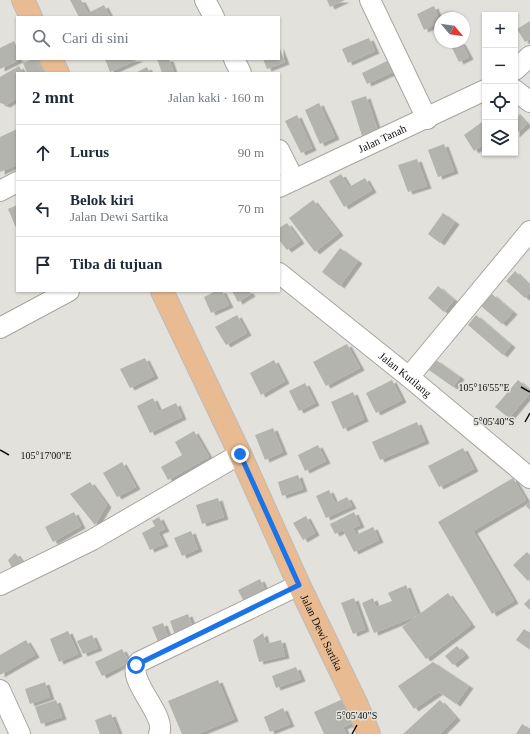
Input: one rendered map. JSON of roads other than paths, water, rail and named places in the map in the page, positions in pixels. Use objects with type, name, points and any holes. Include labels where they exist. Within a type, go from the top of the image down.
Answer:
[{"type":"main road","points":[[23,0],[31,16]]},
{"type":"main road","points":[[52,60],[58,72]]},
{"type":"main road","name":"Jalan Dewi Sartika","points":[[162,292],[240,454],[299,585],[357,705],[369,734]]},
{"type":"street","points":[[205,0],[213,16]]},
{"type":"street","points":[[370,0],[427,119]]},
{"type":"street","points":[[518,67],[530,56]]},
{"type":"street","points":[[234,60],[240,72]]},
{"type":"street","name":"Jalan Tanah","points":[[286,184],[427,119],[482,92]]},
{"type":"street","points":[[518,92],[530,102]]},
{"type":"street","points":[[280,155],[286,184]]},
{"type":"street","points":[[0,191],[16,183]]},
{"type":"street","points":[[409,377],[530,231]]},
{"type":"street","name":"Jalan Kutilang","points":[[280,274],[409,377],[530,478]]},
{"type":"street","points":[[0,328],[67,292]]},
{"type":"street","points":[[0,585],[92,540],[240,454]]},
{"type":"street","points":[[159,734],[160,724],[138,680],[135,670],[136,665],[299,585]]},
{"type":"street","points":[[0,690],[20,734]]}]
